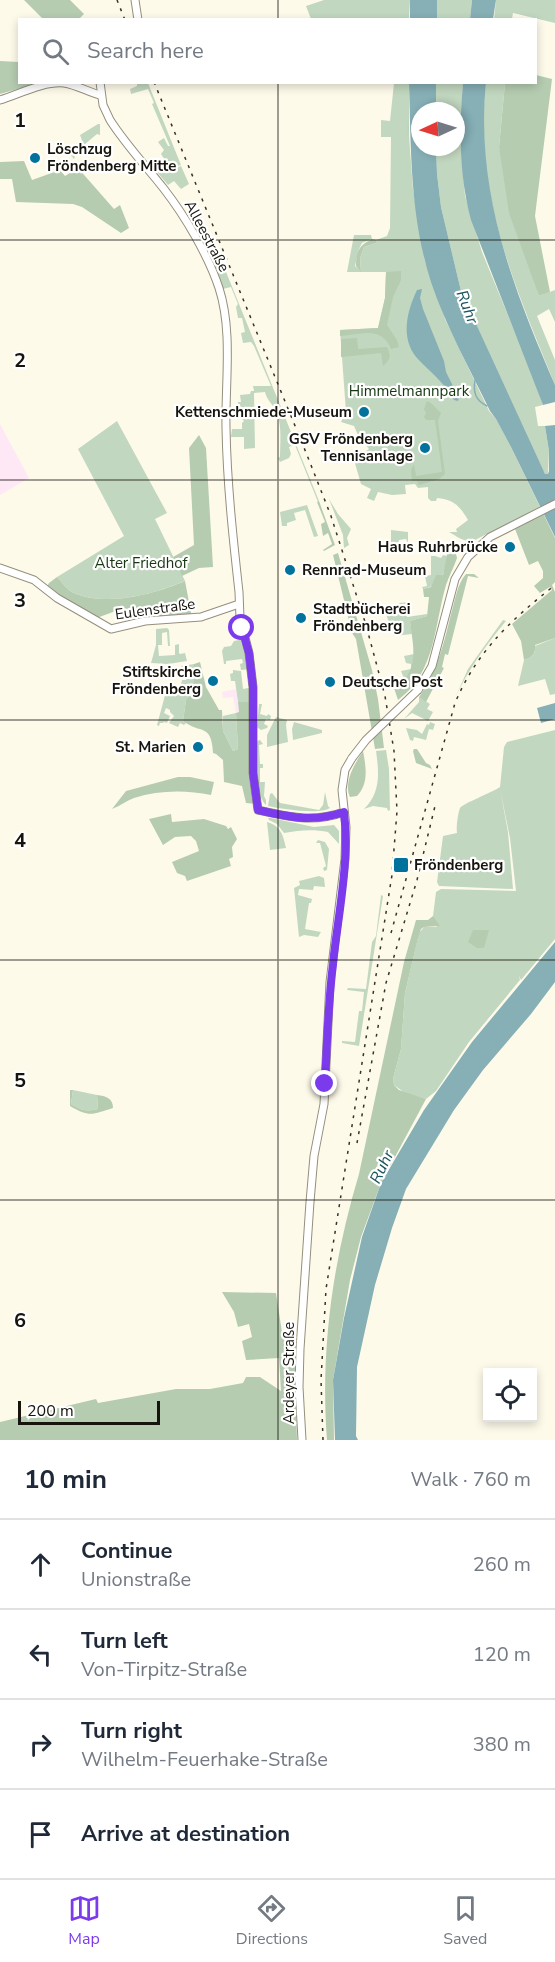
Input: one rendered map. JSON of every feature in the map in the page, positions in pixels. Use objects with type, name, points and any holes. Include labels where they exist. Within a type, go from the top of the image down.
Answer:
[{"type":"main road","points":[[135,0],[138,18]]},
{"type":"main road","points":[[0,100],[54,84]]},
{"type":"main road","points":[[66,84],[100,95]]},
{"type":"main road","name":"Alleestraße","points":[[100,84],[100,95],[107,115],[177,207],[206,259],[221,297],[226,321],[227,460],[240,618],[249,653],[253,687],[253,773],[258,810],[318,819],[344,812]]},
{"type":"main road","name":"Ardeyer Straße","points":[[302,1440],[300,1387],[303,1305],[314,1156],[324,1104],[330,982],[345,859],[346,827],[343,781],[352,758],[366,740],[418,690],[426,679],[432,666],[452,588],[459,570],[474,550],[490,537],[555,504]]},
{"type":"main road","name":"Eulenstraße","points":[[0,568],[34,580],[57,598],[86,613],[108,629],[145,621],[201,617],[239,604]]},
{"type":"main road","points":[[222,610],[240,618]]},
{"type":"shaded area","points":[[0,424],[29,478],[0,495]]},
{"type":"shaded area","points":[[236,689],[239,712],[236,713],[233,697],[223,698],[222,692]]},
{"type":"green space","points":[[24,0],[70,0],[84,14],[80,18],[42,18]]},
{"type":"green space","points":[[324,0],[410,0],[409,18],[311,18],[306,6]]},
{"type":"green space","points":[[437,0],[472,0],[470,18],[437,18]]},
{"type":"green space","points":[[496,0],[555,0],[555,23],[513,13],[512,18],[494,18]]},
{"type":"green space","points":[[0,61],[18,62],[18,84],[35,84],[0,94]]},
{"type":"green space","points":[[537,75],[552,79],[535,216],[550,292],[539,296],[509,213],[499,147],[505,84],[537,84]]},
{"type":"green space","points":[[137,84],[148,84],[181,165],[174,167],[172,164],[170,166],[172,169],[181,166],[189,184],[181,189],[174,181],[168,185],[157,172],[164,166],[169,166],[161,154],[164,150],[158,142],[164,138],[170,146],[148,89],[131,94],[130,89]]},
{"type":"green space","name":"Himmelmannpark","points":[[394,84],[409,84],[409,136],[413,189],[425,261],[445,319],[489,411],[496,419],[511,447],[540,507],[471,541],[461,539],[449,532],[457,532],[456,529],[468,520],[459,507],[443,499],[437,498],[436,501],[431,501],[428,498],[428,487],[418,488],[415,484],[405,485],[406,494],[392,495],[378,492],[374,501],[367,498],[371,489],[361,484],[354,460],[369,449],[354,426],[341,422],[346,412],[340,330],[378,328],[385,298],[386,272],[347,272],[354,235],[371,235],[372,239],[362,243],[359,249],[355,266],[361,271],[360,258],[364,247],[387,236],[390,228],[391,137],[381,137],[381,120],[390,121]]},
{"type":"green space","points":[[436,84],[463,84],[462,102],[436,102]]},
{"type":"green space","points":[[486,84],[505,84],[499,147],[539,296],[555,290],[555,322],[549,309],[537,316],[555,360],[555,385],[512,275],[501,238],[486,162],[484,123]]},
{"type":"green space","points":[[100,124],[100,135],[97,134],[73,154],[74,159],[70,154],[83,143],[80,135]]},
{"type":"green space","points":[[436,156],[462,156],[465,196],[482,252],[543,405],[535,407],[538,426],[545,426],[549,451],[548,474],[545,474],[539,463],[461,291],[441,207]]},
{"type":"green space","points":[[24,161],[32,180],[60,170],[65,176],[78,168],[114,209],[120,205],[129,228],[121,233],[82,207],[73,204],[16,202],[12,179],[0,179],[0,162]]},
{"type":"green space","points":[[372,239],[376,240],[376,243],[364,247],[360,258],[361,272],[356,266],[358,253],[361,246]]},
{"type":"green space","points":[[220,257],[318,502],[295,445],[289,447],[291,454],[289,458],[280,462],[278,458],[280,457],[279,418],[265,392],[254,393],[255,448],[244,449],[244,437],[231,437],[232,429],[242,429],[244,421],[242,419],[244,411],[238,409],[238,402],[241,402],[240,395],[250,394],[254,391],[253,386],[271,386],[254,346],[251,342],[243,343],[241,333],[245,332],[242,318],[238,318],[236,307],[238,304],[231,287],[223,289],[212,261]]},
{"type":"green space","points":[[401,271],[401,280],[393,297],[387,325],[399,347],[391,349],[382,337],[376,334],[340,336],[340,330],[378,328],[385,298],[386,272]]},
{"type":"green space","points":[[357,338],[358,349],[387,347],[390,355],[388,361],[383,366],[381,353],[341,357],[341,339]]},
{"type":"green space","points":[[427,401],[441,413],[438,421],[445,474],[439,479],[419,485],[417,481],[412,481],[411,470],[414,464],[416,476],[442,472],[435,420],[426,420],[424,417]]},
{"type":"green space","name":"Alter Friedhof","points":[[117,421],[167,513],[155,519],[185,581],[145,594],[101,599],[74,593],[57,577],[124,536],[78,449]]},
{"type":"green space","points":[[199,435],[206,448],[213,567],[199,568],[182,576],[173,557],[194,545],[189,448]]},
{"type":"green space","points":[[329,499],[351,529],[347,538],[349,545],[344,548],[343,535]]},
{"type":"green space","points":[[319,501],[335,545],[324,551],[332,544],[328,533],[323,536],[321,524],[325,522],[317,502]]},
{"type":"green space","points":[[307,505],[318,536],[314,537],[305,510],[294,513],[296,520],[287,523],[287,526],[282,526],[280,512]]},
{"type":"green space","points":[[540,507],[555,538],[555,582],[552,585],[555,592],[555,638],[535,645],[533,655],[524,660],[521,641],[512,624],[552,590],[550,587],[540,593],[534,586],[543,578],[543,571],[538,561],[529,565],[515,529],[525,524],[521,516]]},
{"type":"green space","points":[[391,530],[408,532],[408,543],[406,539],[399,540],[399,547],[391,544]]},
{"type":"green space","points":[[449,544],[457,558],[446,585],[432,647],[420,676],[398,700],[394,688],[403,684],[412,663],[410,621],[427,616],[429,597],[424,597],[423,589],[431,587],[436,575],[443,575]]},
{"type":"green space","points":[[338,553],[372,670],[384,748],[375,749],[356,639],[352,633],[333,555]]},
{"type":"green space","points":[[443,555],[447,556],[439,581],[423,589],[422,587],[427,586],[425,576],[431,575],[431,556],[441,558]]},
{"type":"green space","points":[[466,574],[474,574],[479,578],[468,576],[448,655],[445,654],[442,667],[444,668],[426,702],[419,697],[435,667],[443,646],[458,588]]},
{"type":"green space","points":[[57,577],[74,593],[101,599],[145,594],[185,581],[192,618],[139,622],[137,614],[121,609],[94,619],[46,588]]},
{"type":"green space","points":[[410,602],[410,605],[405,606],[407,617],[427,614],[427,616],[410,621],[412,634],[394,636],[386,614],[399,612],[399,603]]},
{"type":"green space","points":[[503,620],[506,621],[478,658],[455,698],[468,669]]},
{"type":"green space","points":[[167,628],[170,646],[168,646],[167,632],[162,633],[162,645],[158,645],[159,656],[175,655],[175,645],[179,644],[179,653],[185,653],[187,661],[168,664],[151,663],[156,645],[156,629]]},
{"type":"green space","points":[[555,638],[555,694],[550,695],[545,679],[518,686],[524,660],[533,655],[535,646]]},
{"type":"green space","points":[[245,639],[251,669],[241,670],[242,659],[226,661],[224,664],[222,651],[224,647],[231,646],[234,641]]},
{"type":"green space","points":[[414,654],[411,669],[411,664],[406,663],[404,656]]},
{"type":"green space","points":[[200,662],[206,687],[219,710],[222,710],[223,731],[233,751],[238,749],[236,713],[239,712],[238,702],[253,702],[256,804],[246,803],[242,786],[224,782],[223,760],[213,753],[212,743],[207,733],[183,721],[186,700],[194,687],[194,664]]},
{"type":"green space","points":[[194,664],[194,687],[186,700],[183,721],[186,723],[184,725],[180,723],[178,727],[169,723],[174,716],[166,708],[164,713],[170,716],[167,723],[157,725],[167,688],[180,689],[182,680],[186,680],[186,675],[191,674],[190,671],[182,673],[181,666]]},
{"type":"green space","points":[[411,669],[410,671],[405,681],[401,671]]},
{"type":"green space","points":[[233,670],[241,671],[243,689],[253,687],[253,702],[238,702],[235,681],[231,681],[230,674]]},
{"type":"green space","points":[[419,697],[430,704],[427,709],[433,712],[428,721],[412,713],[404,719],[419,702]]},
{"type":"green space","points":[[259,704],[262,704],[260,714],[271,716],[270,720],[266,719],[264,724],[268,726],[267,728],[261,730],[257,727]]},
{"type":"green space","points":[[236,713],[238,749],[233,751],[223,731],[223,716]]},
{"type":"green space","points":[[276,717],[287,720],[288,742],[267,747],[267,735]]},
{"type":"green space","points":[[294,722],[322,730],[322,733],[293,740]]},
{"type":"green space","points":[[430,722],[435,724],[433,730],[429,729],[426,740],[414,737],[413,741],[410,740],[406,728],[417,730],[422,734]]},
{"type":"green space","points":[[555,730],[555,939],[521,980],[519,976],[520,980],[469,1042],[436,1091],[426,1099],[405,1093],[394,1085],[393,1079],[401,1049],[405,993],[419,933],[424,927],[437,927],[433,916],[436,892],[441,889],[516,891],[510,838],[500,789],[508,832],[513,889],[439,886],[437,882],[443,836],[457,833],[458,817],[462,806],[500,787],[504,747],[507,742]]},
{"type":"green space","points":[[260,740],[263,744],[259,745],[260,764],[263,764],[263,768],[260,768],[260,782],[265,782],[266,805],[262,800],[257,775],[257,741]]},
{"type":"green space","points":[[414,749],[417,749],[432,769],[416,763]]},
{"type":"green space","points":[[386,750],[390,810],[373,806],[364,809],[370,803],[378,782],[376,751]]},
{"type":"green space","points":[[363,751],[365,780],[357,796],[350,797],[349,779]]},
{"type":"green space","points":[[178,777],[214,782],[211,795],[192,792],[153,793],[134,798],[112,809],[126,791]]},
{"type":"green space","points":[[325,792],[330,808],[325,810],[300,811],[268,806],[272,793],[280,803],[319,810],[323,805]]},
{"type":"green space","points":[[171,814],[172,822],[204,819],[226,826],[228,829],[231,827],[237,839],[232,847],[233,857],[229,859],[231,866],[187,881],[185,876],[177,873],[172,862],[199,851],[196,841],[191,836],[175,837],[163,845],[149,819]]},
{"type":"green space","points":[[268,818],[314,827],[334,825],[339,831],[339,844],[328,832],[306,830],[284,833]]},
{"type":"green space","points":[[267,822],[281,832],[286,848],[270,850]]},
{"type":"green space","points":[[318,840],[325,842],[329,849],[327,870],[324,871],[323,868],[326,866],[320,843],[316,843]]},
{"type":"green space","points":[[319,876],[324,878],[325,887],[314,886],[313,890],[299,889],[298,895],[312,899],[309,903],[305,929],[321,932],[318,937],[304,935],[299,937],[294,888],[300,885],[299,881]]},
{"type":"green space","points":[[381,895],[383,896],[359,1046],[342,1043],[342,1041],[355,1042],[364,992],[347,990],[348,988],[366,989]]},
{"type":"green space","points":[[433,916],[440,926],[424,927],[418,938],[405,993],[401,1049],[393,1079],[394,1085],[399,1090],[426,1099],[381,1183],[361,1237],[350,1280],[333,1380],[334,1440],[327,1440],[325,1373],[327,1339],[342,1239],[359,1174],[404,962],[416,920],[428,920]]},
{"type":"green space","points":[[473,930],[489,930],[484,948],[477,948],[468,942]]},
{"type":"green space","points":[[70,1090],[73,1090],[71,1104],[81,1109],[98,1109],[97,1095],[108,1098],[113,1108],[96,1113],[82,1112],[70,1106]]},
{"type":"green space","points":[[73,1090],[97,1095],[98,1109],[84,1110],[71,1104]]},
{"type":"green space","points":[[222,1292],[276,1293],[283,1339],[297,1342],[295,1384],[297,1440],[0,1440],[0,1422],[96,1399],[98,1403],[176,1389],[210,1389],[243,1383],[246,1377],[260,1377],[281,1391],[279,1358],[246,1360],[242,1341],[252,1337],[249,1324],[238,1327],[234,1312]]},
{"type":"water","points":[[410,0],[437,0],[437,18],[410,18]]},
{"type":"water","points":[[472,0],[496,0],[493,18],[470,18]]},
{"type":"water","name":"Ruhr","points":[[409,84],[436,84],[436,102],[411,102],[411,156],[436,156],[441,207],[461,291],[545,474],[549,471],[549,451],[545,426],[555,425],[555,537],[444,315],[424,258],[415,208],[411,158]]},
{"type":"water","points":[[463,84],[486,84],[484,123],[486,162],[492,200],[512,275],[555,385],[555,402],[543,405],[471,220],[464,186],[461,156],[465,156]]},
{"type":"water","points":[[422,289],[420,298],[423,309],[444,361],[446,372],[459,398],[458,401],[454,400],[442,383],[417,358],[408,342],[407,324],[410,307],[417,290]]},
{"type":"water","points":[[555,703],[555,719],[541,723],[537,708]]},
{"type":"water","points":[[555,942],[555,982],[483,1070],[454,1110],[406,1189],[375,1285],[357,1367],[356,1436],[358,1440],[335,1440],[333,1380],[344,1318],[362,1237],[381,1183],[424,1110],[472,1042]]},
{"type":"waterway","points":[[475,380],[476,395],[487,406]]},
{"type":"railway","points":[[117,0],[124,18]]},
{"type":"railway","points":[[155,84],[331,516],[366,625],[385,696],[394,751],[397,811],[392,875],[326,1289],[321,1380],[323,1440]]},
{"type":"railway","points":[[391,933],[455,703],[464,684],[485,652],[510,624],[555,585]]},
{"type":"railway","points":[[357,1143],[386,983],[417,880],[436,802]]},
{"type":"place","name":"Löschzug Fröndenberg Mitte","points":[[35,158]]},
{"type":"place","name":"Kettenschmiede-Museum","points":[[364,412]]},
{"type":"place","name":"GSV Fröndenberg Tennisanlage","points":[[425,448]]},
{"type":"place","name":"Haus Ruhrbrücke","points":[[510,547]]},
{"type":"place","name":"Rennrad-Museum","points":[[290,570]]},
{"type":"place","name":"Stadtbücherei Fröndenberg","points":[[301,618]]},
{"type":"place","name":"Stiftskirche Fröndenberg","points":[[213,681]]},
{"type":"place","name":"Deutsche Post","points":[[330,682]]},
{"type":"place","name":"St. Marien","points":[[198,747]]},
{"type":"place","name":"Fröndenberg","points":[[401,865]]},
{"type":"route","points":[[242,628],[249,653],[253,687],[253,773],[258,810],[310,819],[344,812],[345,859],[330,982],[325,1084]]}]
